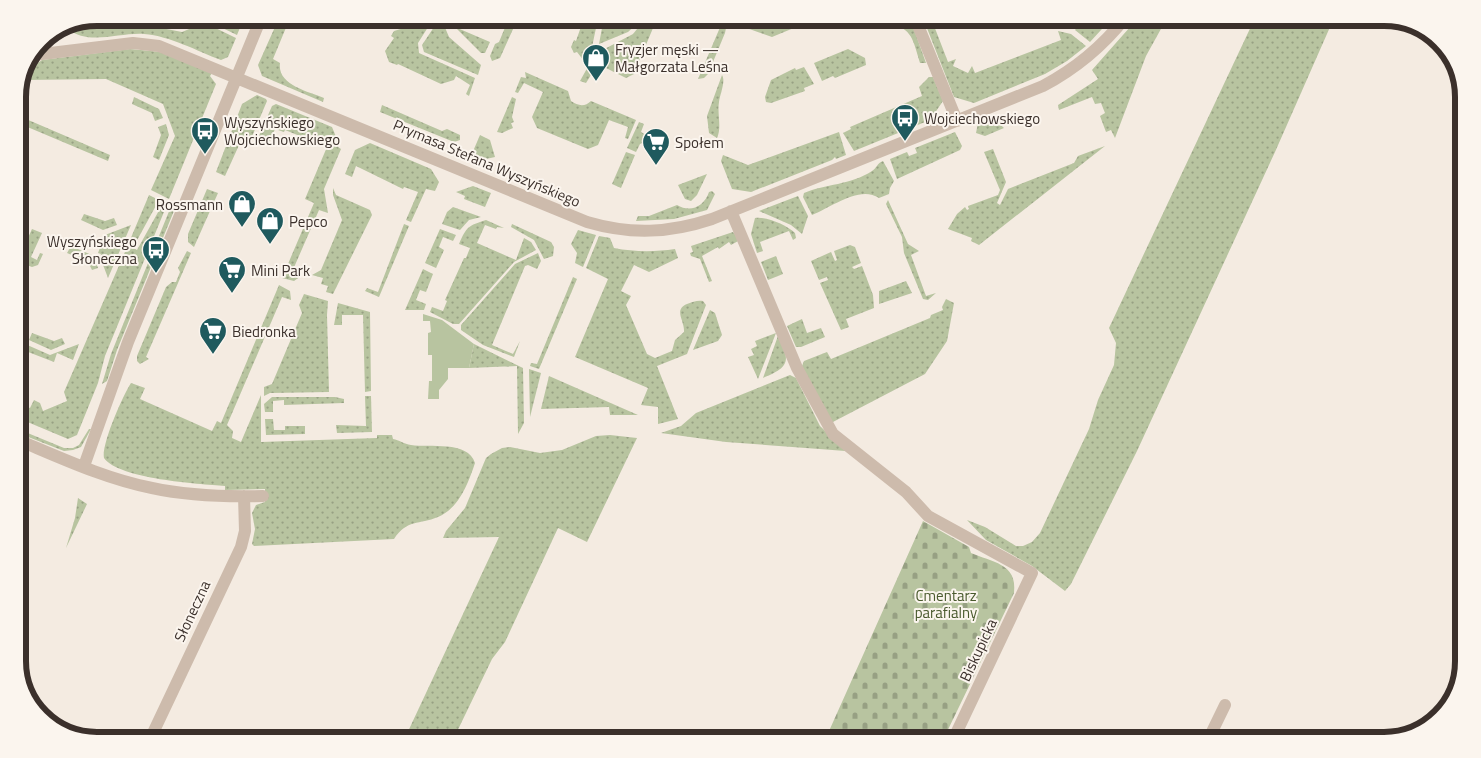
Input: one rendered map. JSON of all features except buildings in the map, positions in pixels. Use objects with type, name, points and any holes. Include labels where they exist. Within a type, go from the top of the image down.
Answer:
[{"type":"street","points":[[84,466],[128,342],[258,26]]},
{"type":"street","points":[[918,26],[957,121]]},
{"type":"street","name":"Prymasa Stefana Wyszyńskiego","points":[[40,55],[122,44],[147,44],[174,52],[237,77],[574,217],[604,227],[640,232],[694,225],[732,212],[957,121],[1062,76],[1094,54],[1119,26]]},
{"type":"street","name":"Biskupicka","points":[[732,212],[801,378],[834,434],[906,492],[928,516],[1032,573],[957,732]]},
{"type":"street","points":[[26,443],[84,466],[151,488],[204,495],[263,496]]},
{"type":"street","name":"Słoneczna","points":[[154,732],[241,546],[245,531],[244,496]]},
{"type":"street","points":[[1212,732],[1225,705]]},
{"type":"green space","points":[[97,26],[151,26],[182,32],[195,26],[211,26],[236,38],[228,57],[221,60],[154,35],[135,34],[95,38],[72,31]]},
{"type":"green space","points":[[218,26],[241,26],[237,35]]},
{"type":"green space","points":[[275,26],[287,26],[273,59],[280,63],[280,71],[288,82],[302,90],[324,98],[323,102],[262,76],[258,65]]},
{"type":"green space","points":[[411,26],[429,26],[418,43],[419,53],[475,78],[469,96],[466,94],[470,85],[456,76],[454,80],[441,84],[398,64],[389,62],[385,51],[394,38],[391,36],[394,31]]},
{"type":"green space","points":[[435,26],[444,26],[449,37],[481,65],[478,75],[424,52],[422,45]]},
{"type":"green space","points":[[506,26],[514,26],[500,58],[492,61],[490,56],[495,44],[499,42]]},
{"type":"green space","points":[[581,26],[597,26],[592,47],[584,61],[577,52],[574,53],[571,47],[574,40],[576,41]]},
{"type":"green space","points":[[604,26],[634,26],[628,32],[599,44]]},
{"type":"green space","points":[[640,26],[656,26],[653,28],[638,64],[640,65],[637,72],[635,71],[636,73],[626,78],[606,68],[604,71],[596,67],[586,83],[580,81],[595,54],[633,34]]},
{"type":"green space","points":[[721,26],[726,26],[708,74],[704,78],[698,79]]},
{"type":"green space","points":[[741,26],[799,26],[772,37]]},
{"type":"green space","points":[[898,26],[913,26],[926,63],[920,63],[912,39]]},
{"type":"green space","points":[[926,26],[934,26],[948,62],[956,59],[953,66],[968,73],[972,66],[975,73],[1061,40],[1058,31],[1071,34],[1086,46],[1067,61],[1045,74],[974,103],[954,97]]},
{"type":"green space","points":[[1078,26],[1105,26],[1090,42],[1075,30]]},
{"type":"green space","points":[[1131,26],[1163,26],[1146,56],[1115,138],[1111,130],[1106,132],[1100,116],[1105,113],[1101,103],[1095,104],[1092,97],[1059,110],[1058,105],[1098,79],[1092,70]]},
{"type":"green space","points":[[1251,26],[1330,26],[1275,152],[1137,451],[1071,584],[1065,591],[1032,566],[986,540],[967,520],[985,527],[1016,546],[1023,546],[1032,542],[1040,533],[1089,429],[1098,400],[1114,365],[1116,343],[1109,328]]},
{"type":"green space","points":[[455,27],[490,42],[485,53],[481,53]]},
{"type":"green space","points":[[130,49],[161,52],[212,73],[210,76],[216,84],[169,199],[151,190],[175,136],[163,104],[106,79],[29,80],[34,65],[42,60]]},
{"type":"green space","points":[[848,49],[865,58],[866,65],[835,78],[833,76],[822,81],[814,63]]},
{"type":"green space","points":[[804,67],[814,84],[804,88],[805,91],[771,103],[766,102],[765,97],[771,80],[795,68],[796,70]]},
{"type":"green space","points":[[525,72],[568,91],[571,101],[576,104],[584,105],[591,101],[636,120],[628,139],[625,138],[628,127],[609,120],[598,145],[588,149],[537,128],[532,117],[543,92],[524,83],[518,93],[515,92],[521,77],[526,78]]},
{"type":"green space","points":[[722,75],[717,138],[709,133],[707,116]]},
{"type":"green space","points":[[929,77],[933,77],[943,101],[930,120],[854,151],[843,133],[851,129],[850,127],[922,96],[919,87]]},
{"type":"green space","points":[[257,95],[267,101],[248,146],[240,143],[225,176],[216,172],[242,104]]},
{"type":"green space","points":[[134,97],[159,109],[163,118],[155,121],[152,113],[132,104]]},
{"type":"green space","points":[[512,97],[516,99],[512,117],[514,122],[511,123],[513,128],[502,133],[497,132]]},
{"type":"green space","points":[[276,104],[332,127],[339,144],[338,147],[341,149],[324,189],[328,213],[319,210],[292,272],[301,276],[294,281],[282,278],[314,203],[305,199],[327,147],[285,130],[284,132],[275,129],[270,141],[259,136],[272,106]]},
{"type":"green space","points":[[382,105],[442,131],[447,129],[460,135],[460,140],[454,142],[380,112]]},
{"type":"green space","points":[[993,118],[1004,128],[985,136],[976,133],[978,123]]},
{"type":"green space","points":[[26,119],[110,155],[108,161],[26,126]]},
{"type":"green space","points":[[639,122],[644,124],[641,132],[653,139],[640,144],[636,152],[627,148]]},
{"type":"green space","points":[[166,124],[169,135],[159,160],[153,157],[161,135],[158,127]]},
{"type":"green space","points":[[839,132],[846,155],[836,159],[835,157],[832,160],[751,192],[732,189],[721,161],[723,155],[748,165]]},
{"type":"green space","points":[[955,132],[962,146],[960,150],[897,179],[890,159],[907,152],[909,156],[917,153],[915,148]]},
{"type":"green space","points":[[480,135],[490,140],[495,157],[486,159],[475,155],[474,149]]},
{"type":"green space","points":[[370,143],[431,169],[439,182],[435,191],[426,189],[411,222],[406,220],[418,192],[404,187],[403,189],[356,166],[352,177],[345,174],[355,150]]},
{"type":"green space","points":[[1105,146],[979,245],[971,241],[972,238],[948,229],[957,214],[965,207],[967,210],[969,209],[968,206],[998,195],[1000,190],[984,152],[993,149],[1006,182],[997,203],[1000,205],[1008,189],[1074,163],[1078,156]]},
{"type":"green space","points":[[626,152],[635,155],[621,188],[612,184]]},
{"type":"green space","points":[[883,161],[894,181],[889,194],[879,198],[863,194],[854,196],[812,215],[803,197],[804,193],[864,176]]},
{"type":"green space","points":[[707,174],[697,195],[691,201],[685,199],[678,185]]},
{"type":"green space","points":[[473,186],[491,193],[485,207],[464,199],[465,196],[456,192]]},
{"type":"green space","points":[[333,188],[336,195],[370,210],[372,215],[333,294],[326,292],[328,286],[321,284],[323,278],[312,275],[321,270],[342,220],[333,195]]},
{"type":"green space","points":[[207,189],[218,193],[194,247],[188,242],[188,234]]},
{"type":"green space","points":[[712,191],[715,194],[707,210],[674,219],[636,221],[638,216],[649,216],[677,205],[687,208],[696,207]]},
{"type":"green space","points":[[149,195],[159,200],[135,244],[130,240]]},
{"type":"green space","points":[[798,196],[808,216],[802,234],[791,225],[759,211]]},
{"type":"green space","points":[[888,200],[908,244],[919,251],[911,255],[926,296],[936,293],[928,300],[923,299],[904,253],[902,237],[886,204]]},
{"type":"green space","points":[[172,204],[176,206],[117,350],[107,381],[102,384],[111,354]]},
{"type":"green space","points":[[162,205],[166,207],[105,356],[98,383],[77,435],[68,439],[26,421],[26,406],[30,408],[34,400],[40,403],[43,411],[67,401],[64,392],[128,245],[137,250]]},
{"type":"green space","points":[[453,207],[481,217],[469,220],[460,230],[442,224],[447,212]]},
{"type":"green space","points":[[84,214],[105,221],[114,218],[117,225],[103,230],[81,220]]},
{"type":"green space","points":[[755,218],[765,218],[782,224],[795,233],[796,238],[793,240],[789,231],[760,242],[763,251],[757,253],[751,234]]},
{"type":"green space","points":[[486,220],[504,228],[497,227],[496,229],[485,225],[477,243],[516,260],[524,238],[531,242],[536,250],[514,262],[459,324],[453,324],[430,312],[432,307],[443,311],[447,301],[445,300],[470,248],[459,244],[464,234],[472,225]]},
{"type":"green space","points":[[404,224],[409,226],[379,297],[365,291],[367,288],[378,292]]},
{"type":"green space","points":[[512,224],[551,242],[554,247],[553,256],[544,259],[534,240],[511,227]]},
{"type":"green space","points":[[131,225],[108,278],[100,257],[101,254],[98,253],[105,235]]},
{"type":"green space","points":[[32,229],[42,233],[31,257],[37,260],[40,253],[43,254],[38,265],[32,267],[26,265],[26,242]]},
{"type":"green space","points":[[440,229],[456,235],[453,241],[443,237],[439,247],[444,250],[436,268],[425,263]]},
{"type":"green space","points":[[578,230],[596,235],[583,267],[575,263],[577,253],[571,244]]},
{"type":"green space","points":[[733,232],[740,240],[731,245],[729,242],[719,249],[718,247],[702,256],[712,281],[709,282],[700,259],[691,256],[690,253],[693,252],[691,246]]},
{"type":"green space","points":[[599,236],[610,238],[614,248],[644,251],[675,249],[678,258],[649,272],[634,265],[621,291],[631,296],[626,305],[647,354],[655,358],[672,351],[675,340],[684,332],[680,313],[683,306],[695,301],[703,301],[706,305],[687,354],[657,366],[678,419],[658,424],[658,407],[641,405],[648,388],[575,357],[608,279],[586,268]]},
{"type":"green space","points":[[850,245],[855,247],[861,263],[852,267],[854,269],[862,266],[873,295],[874,308],[846,319],[849,327],[841,330],[820,283],[828,280],[827,277],[819,280],[811,261],[831,252],[835,261],[837,260],[834,251]]},
{"type":"green space","points":[[71,246],[94,256],[98,268],[92,270],[88,262],[67,253]]},
{"type":"green space","points":[[187,251],[191,253],[146,357],[149,359],[140,364],[137,361],[137,356],[166,287],[172,282],[176,282],[180,272],[178,268]]},
{"type":"green space","points":[[538,253],[541,261],[537,269],[528,265],[525,266],[492,345],[513,354],[520,341],[514,357],[483,345],[461,330],[461,325],[515,264]]},
{"type":"green space","points":[[776,256],[783,274],[768,280],[761,262]]},
{"type":"green space","points":[[423,269],[433,274],[426,292],[420,290],[416,300],[426,304],[424,310],[405,310]]},
{"type":"green space","points":[[573,277],[577,279],[539,369],[530,366],[531,363],[537,364]]},
{"type":"green space","points":[[906,281],[912,293],[879,304],[879,291]]},
{"type":"green space","points":[[279,285],[290,291],[291,300],[282,297],[227,425],[233,431],[232,438],[241,442],[261,395],[261,442],[377,438],[377,435],[392,435],[393,439],[408,444],[456,448],[465,451],[475,463],[462,494],[452,508],[438,517],[409,525],[394,539],[254,546],[252,544],[255,529],[252,513],[256,505],[265,502],[265,489],[225,490],[225,486],[142,476],[112,465],[104,458],[109,432],[131,383],[145,388],[140,399],[212,431],[217,421],[221,423]]},
{"type":"green space","points":[[304,294],[328,301],[329,392],[270,393],[264,396],[264,387],[272,384],[302,313],[299,305]]},
{"type":"green space","points":[[946,299],[954,303],[947,341],[925,374],[831,423],[802,366],[804,361],[827,352],[831,359],[930,318],[931,315],[943,310],[942,307]]},
{"type":"green space","points":[[338,303],[370,312],[371,391],[365,392],[363,315],[342,315],[342,325],[334,325]]},
{"type":"green space","points":[[710,310],[715,313],[722,335],[718,341],[693,350]]},
{"type":"green space","points":[[423,314],[442,320],[474,344],[469,368],[448,368],[448,379],[439,390],[439,399],[428,399],[429,381],[432,381],[432,355],[428,355],[428,333],[431,332],[430,321],[423,321]]},
{"type":"green space","points":[[802,319],[807,333],[821,328],[825,337],[801,347],[796,347],[787,326]]},
{"type":"green space","points":[[32,333],[54,341],[62,338],[65,344],[51,350],[29,340]]},
{"type":"green space","points":[[776,333],[758,379],[748,357],[754,355],[751,349],[757,346],[755,341]]},
{"type":"green space","points":[[779,333],[785,350],[786,361],[779,370],[763,378]]},
{"type":"green space","points":[[26,344],[50,355],[79,344],[73,360],[57,353],[54,362],[26,351]]},
{"type":"green space","points":[[474,344],[523,368],[524,423],[518,434],[517,366],[469,368]]},
{"type":"green space","points":[[529,369],[541,373],[530,417]]},
{"type":"green space","points":[[790,375],[796,378],[820,426],[846,451],[726,442],[661,433],[681,426],[696,413]]},
{"type":"green space","points":[[549,376],[638,415],[610,415],[609,407],[541,409]]},
{"type":"green space","points":[[365,396],[371,396],[372,432],[337,433],[336,425],[366,426]]},
{"type":"green space","points":[[272,397],[335,397],[344,399],[344,403],[284,405],[284,400],[273,401],[273,412],[265,412],[264,404]]},
{"type":"green space","points":[[265,419],[273,419],[274,430],[285,430],[285,426],[305,426],[305,434],[266,435]]},
{"type":"green space","points":[[89,429],[91,429],[81,447],[64,451],[26,436],[26,432],[64,448],[73,448],[79,445]]},
{"type":"green space","points":[[610,435],[637,438],[587,542],[558,528],[505,642],[492,659],[457,732],[408,732],[499,537],[443,538],[446,531],[465,508],[486,458],[502,448],[510,447],[540,453],[562,450],[596,436]]},
{"type":"green space","points":[[78,498],[87,504],[66,548],[75,518]]},
{"type":"green space","name":"Cmentarz parafialny","points":[[923,521],[969,547],[971,553],[1001,565],[1012,575],[1014,593],[947,732],[829,732]]},
{"type":"place","name":"Fryzjer męski — Małgorzata Leśna","points":[[596,82]]},
{"type":"place","name":"Wojciechowskiego","points":[[905,142]]},
{"type":"place","name":"Wyszyńskiego Wojciechowskiego","points":[[205,155]]},
{"type":"place","name":"Społem","points":[[656,166]]},
{"type":"place","name":"Rossmann","points":[[242,228]]},
{"type":"place","name":"Pepco","points":[[270,245]]},
{"type":"place","name":"Wyszyńskiego Słoneczna","points":[[156,274]]},
{"type":"place","name":"Mini Park","points":[[232,294]]},
{"type":"place","name":"Biedronka","points":[[213,355]]}]
